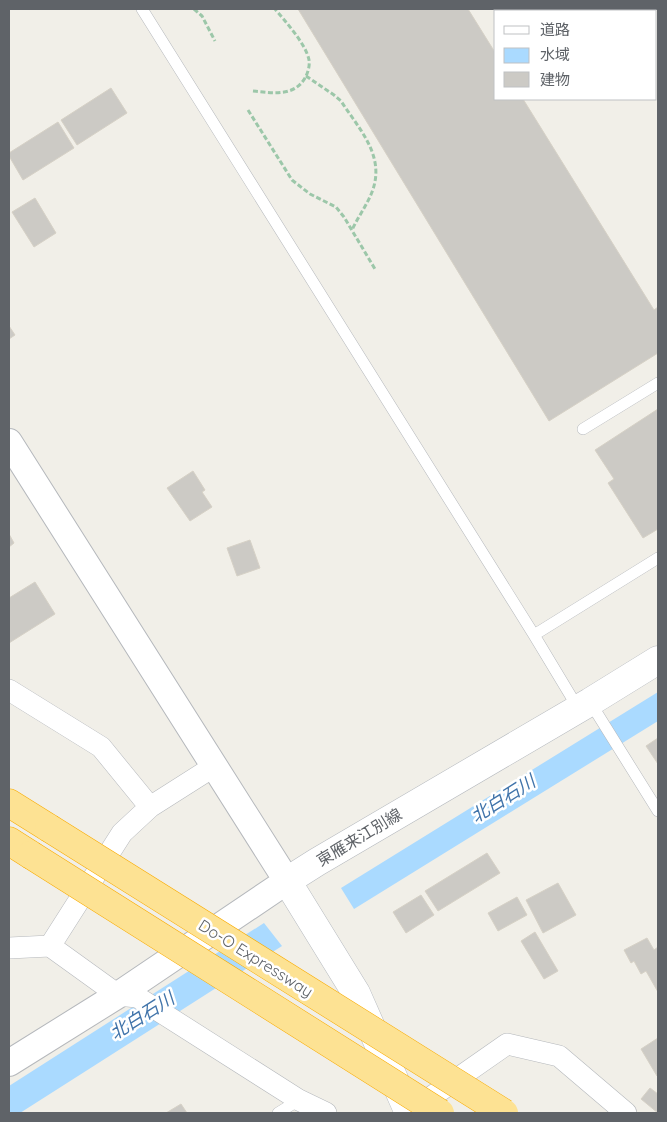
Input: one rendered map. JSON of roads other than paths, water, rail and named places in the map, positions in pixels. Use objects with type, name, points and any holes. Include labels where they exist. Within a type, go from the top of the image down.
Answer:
[{"type":"highway","name":"Do-O Expressway","points":[[9,803],[504,1113]]},
{"type":"highway","name":"Do-O Expressway","points":[[20,848],[440,1113]]},
{"type":"main road","name":"東雁来江別線","points":[[287,881],[317,862],[590,709],[658,660]]},
{"type":"main road","points":[[287,881],[356,993],[407,1113]]},
{"type":"street","points":[[9,442],[213,767],[287,881],[127,996],[9,1063]]},
{"type":"street","points":[[9,690],[101,747],[150,807]]},
{"type":"street","points":[[50,946],[122,833],[150,807],[213,767]]},
{"type":"street","points":[[9,948],[50,946],[127,996],[181,1026],[299,1100],[326,1113]]},
{"type":"street","points":[[407,1113],[507,1044],[559,1056],[626,1113]]},
{"type":"lane","points":[[142,9],[534,635],[626,758],[658,811]]},
{"type":"lane","points":[[583,430],[658,383]]},
{"type":"lane","points":[[534,635],[658,558]]},
{"type":"lane","points":[[278,1113],[299,1100]]},
{"type":"water","name":"北白石川","points":[[658,692],[658,721],[354,909],[341,888]]},
{"type":"water","name":"北白石川","points":[[264,923],[282,946],[20,1113],[9,1113],[9,1086]]}]
